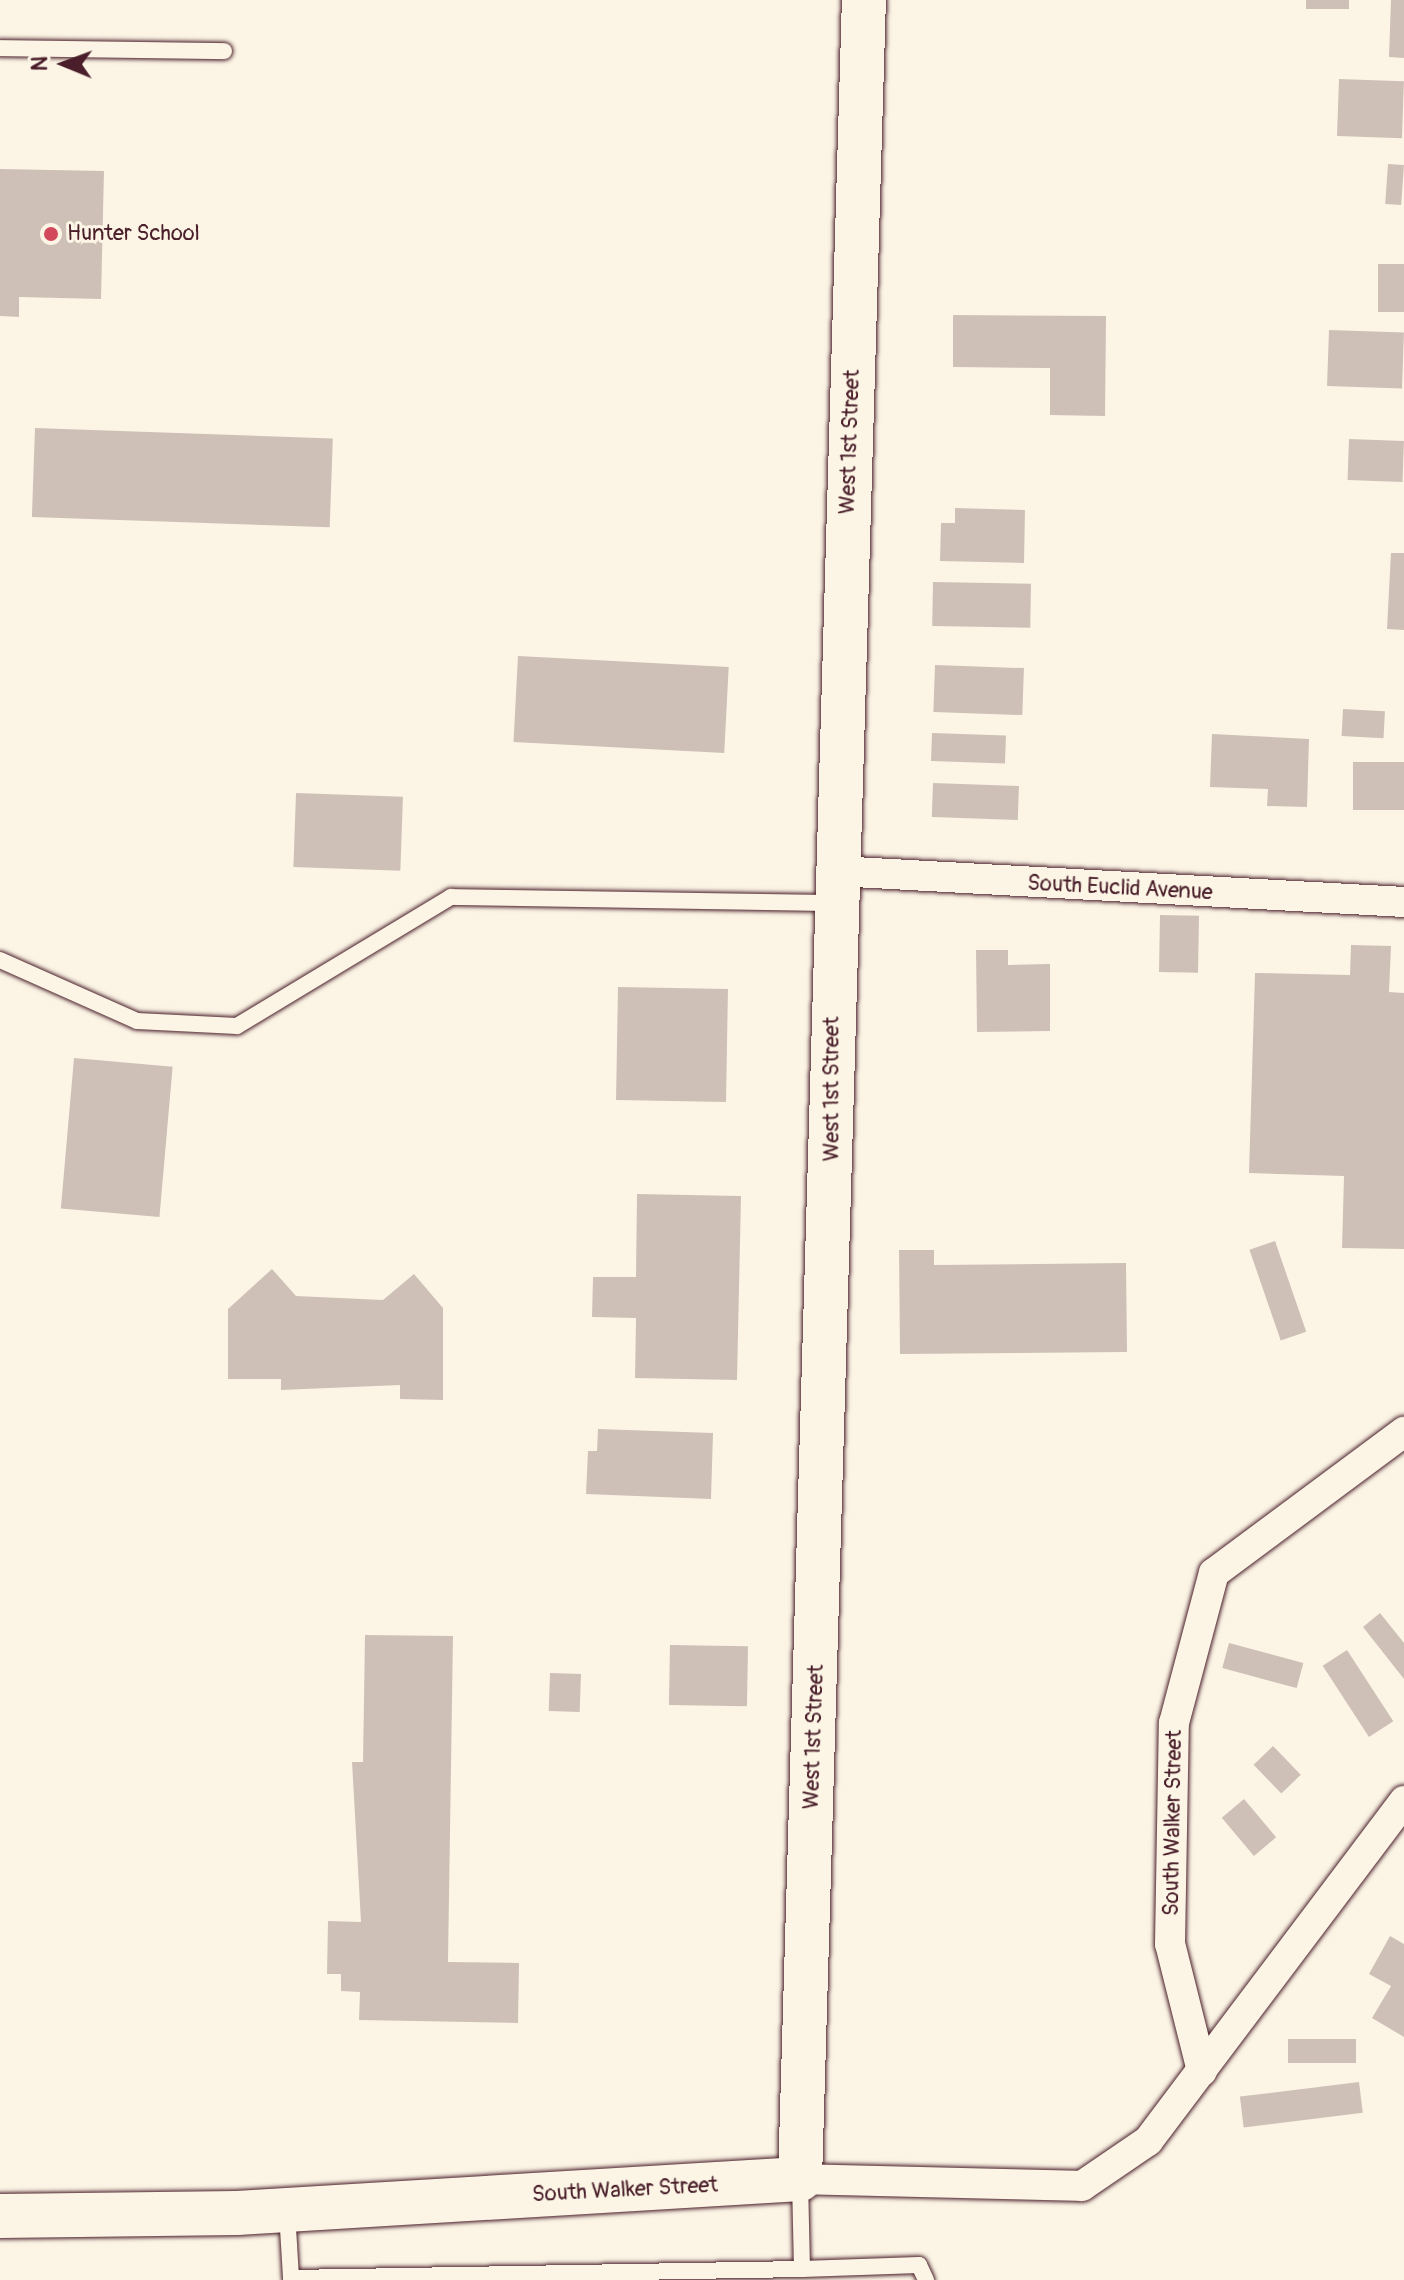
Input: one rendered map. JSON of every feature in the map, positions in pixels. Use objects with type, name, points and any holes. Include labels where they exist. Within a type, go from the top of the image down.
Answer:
[{"type":"street","name":"West 1st Street","points":[[800,2179],[835,887],[864,0]]},
{"type":"street","name":"South Euclid Avenue","points":[[835,887],[1404,902]]},
{"type":"street","name":"South Walker Street","points":[[1202,2071],[1170,1944],[1174,1723],[1214,1573],[1404,1432]]},
{"type":"street","name":"South Walker Street","points":[[0,2216],[287,2210],[800,2179],[1082,2186],[1148,2141],[1404,1801]]},
{"type":"lane","points":[[0,48],[224,51]]},
{"type":"lane","points":[[0,960],[137,1021],[237,1026],[451,897],[835,887]]},
{"type":"lane","points":[[800,2179],[802,2269]]},
{"type":"lane","points":[[287,2210],[291,2279],[919,2265],[926,2280]]},
{"type":"building","points":[[1306,0],[1349,0],[1349,9],[1306,9]]},
{"type":"building","points":[[1391,0],[1404,0],[1404,58],[1389,57]]},
{"type":"building","points":[[1339,79],[1404,81],[1402,138],[1337,136]]},
{"type":"building","points":[[1388,164],[1404,165],[1401,205],[1385,204]]},
{"type":"building","name":"Hunter School","points":[[0,169],[104,171],[101,299],[19,297],[19,317],[0,316]]},
{"type":"building","points":[[1378,264],[1404,264],[1404,312],[1378,312]]},
{"type":"building","points":[[953,315],[1106,316],[1105,416],[1050,415],[1050,368],[953,367]]},
{"type":"building","points":[[1329,330],[1404,333],[1402,389],[1327,386]]},
{"type":"building","points":[[35,428],[333,438],[330,527],[32,517]]},
{"type":"building","points":[[1349,439],[1404,441],[1403,482],[1348,480]]},
{"type":"building","points":[[955,508],[1025,510],[1024,563],[940,561],[941,523],[955,523]]},
{"type":"building","points":[[1391,553],[1404,553],[1404,630],[1387,629]]},
{"type":"building","points":[[933,582],[1031,584],[1030,628],[932,626]]},
{"type":"building","points":[[518,656],[729,667],[724,753],[513,742]]},
{"type":"building","points":[[935,665],[1024,668],[1022,715],[933,712]]},
{"type":"building","points":[[1343,709],[1385,711],[1384,738],[1342,736]]},
{"type":"building","points":[[932,733],[1006,736],[1005,764],[931,761]]},
{"type":"building","points":[[1212,734],[1309,739],[1307,807],[1267,806],[1268,789],[1210,787]]},
{"type":"building","points":[[1353,762],[1404,762],[1404,810],[1353,810]]},
{"type":"building","points":[[933,783],[1019,786],[1018,820],[932,817]]},
{"type":"building","points":[[296,793],[403,797],[400,871],[293,867]]},
{"type":"building","points":[[1160,915],[1199,916],[1198,973],[1159,972]]},
{"type":"building","points":[[1351,945],[1391,946],[1389,992],[1404,993],[1404,1249],[1342,1248],[1344,1176],[1249,1173],[1255,973],[1350,975]]},
{"type":"building","points":[[976,950],[1008,950],[1008,965],[1050,964],[1050,1031],[977,1032]]},
{"type":"building","points":[[618,987],[728,989],[726,1102],[616,1100]]},
{"type":"building","points":[[74,1058],[173,1067],[159,1217],[61,1208]]},
{"type":"building","points":[[637,1194],[741,1196],[737,1380],[635,1378],[636,1318],[592,1317],[593,1277],[636,1277]]},
{"type":"building","points":[[1275,1241],[1306,1332],[1281,1341],[1249,1250]]},
{"type":"building","points":[[899,1250],[934,1250],[934,1265],[1126,1263],[1127,1352],[900,1354]]},
{"type":"building","points":[[272,1269],[296,1296],[383,1300],[414,1274],[443,1308],[443,1400],[400,1399],[400,1385],[281,1390],[281,1379],[228,1379],[228,1309]]},
{"type":"building","points":[[598,1429],[713,1433],[711,1499],[586,1494],[588,1451],[597,1451]]},
{"type":"building","points":[[1380,1613],[1404,1643],[1404,1679],[1363,1627]]},
{"type":"building","points":[[365,1635],[453,1636],[448,1962],[519,1963],[518,2023],[359,2020],[360,1992],[341,1991],[341,1974],[327,1974],[328,1921],[361,1922],[352,1762],[363,1762]]},
{"type":"building","points":[[1229,1643],[1303,1663],[1297,1688],[1222,1668]]},
{"type":"building","points":[[670,1645],[748,1646],[747,1706],[669,1705]]},
{"type":"building","points":[[1347,1650],[1393,1721],[1369,1737],[1323,1666]]},
{"type":"building","points":[[550,1673],[581,1674],[580,1712],[549,1711]]},
{"type":"building","points":[[1273,1746],[1301,1775],[1281,1794],[1254,1765]]},
{"type":"building","points":[[1244,1799],[1276,1837],[1254,1856],[1222,1818]]},
{"type":"building","points":[[1390,1936],[1404,1944],[1404,2037],[1372,2018],[1391,1986],[1369,1974]]},
{"type":"building","points":[[1288,2039],[1356,2039],[1356,2063],[1288,2063]]},
{"type":"building","points":[[1359,2082],[1363,2113],[1244,2127],[1240,2097]]},
{"type":"place","name":"Hunter School","points":[[51,234]]}]
